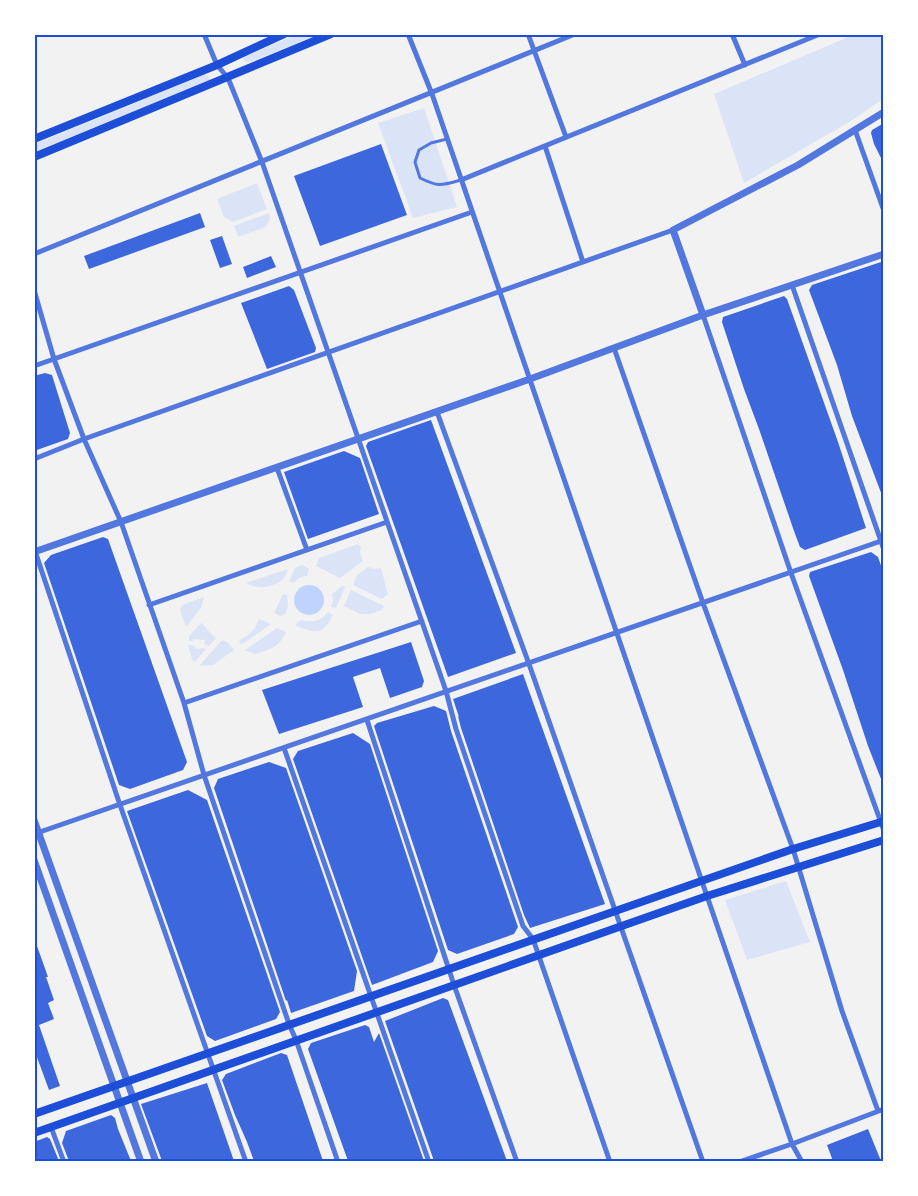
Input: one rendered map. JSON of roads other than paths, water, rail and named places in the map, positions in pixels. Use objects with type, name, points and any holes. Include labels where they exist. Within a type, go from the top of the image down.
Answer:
[{"type":"main road","points":[[34,139],[217,65],[284,34]]},
{"type":"main road","points":[[34,157],[331,34]]},
{"type":"main road","points":[[34,1114],[615,910],[882,821]]},
{"type":"main road","points":[[34,1133],[707,896],[884,840]]},
{"type":"street","points":[[204,34],[217,65],[228,78],[262,162],[446,691],[456,729],[523,926],[533,939],[610,1161]]},
{"type":"street","points":[[408,34],[432,94],[792,1144],[802,1161]]},
{"type":"street","points":[[528,34],[566,137]]},
{"type":"street","points":[[34,254],[575,34]]},
{"type":"street","points":[[732,34],[745,65]]},
{"type":"street","points":[[461,180],[820,34]]},
{"type":"street","points":[[34,459],[84,439],[673,230],[798,165],[884,112]]},
{"type":"street","points":[[855,130],[884,211]]},
{"type":"street","points":[[545,146],[583,262]]},
{"type":"street","points":[[34,366],[472,212]]},
{"type":"street","points":[[673,230],[791,573],[884,831]]},
{"type":"street","points":[[246,1161],[120,805],[35,551],[530,379],[703,315],[884,254]]},
{"type":"street","points":[[792,285],[884,550]]},
{"type":"street","points":[[34,290],[54,359],[84,439],[121,522],[184,704],[204,776],[338,1161]]},
{"type":"street","points":[[614,348],[703,603],[799,866],[842,1011],[881,1110],[792,1144],[739,1161]]},
{"type":"street","points":[[437,411],[529,664],[703,1161]]},
{"type":"street","points":[[277,468],[307,550]]},
{"type":"street","points":[[149,605],[387,522]]},
{"type":"street","points":[[37,834],[882,541]]},
{"type":"street","points":[[184,704],[422,621]]},
{"type":"street","points":[[367,720],[454,985],[517,1161]]},
{"type":"street","points":[[284,748],[429,1161]]},
{"type":"street","points":[[34,820],[37,834],[156,1161]]},
{"type":"street","points":[[34,860],[141,1161]]},
{"type":"street","points":[[51,1127],[64,1161]]},
{"type":"lane","points":[[447,139],[431,143],[419,150],[415,162],[420,178],[436,185],[461,180]]},
{"type":"water","points":[[309,585],[320,589],[324,600],[320,611],[309,615],[298,611],[294,600],[298,589]]}]
